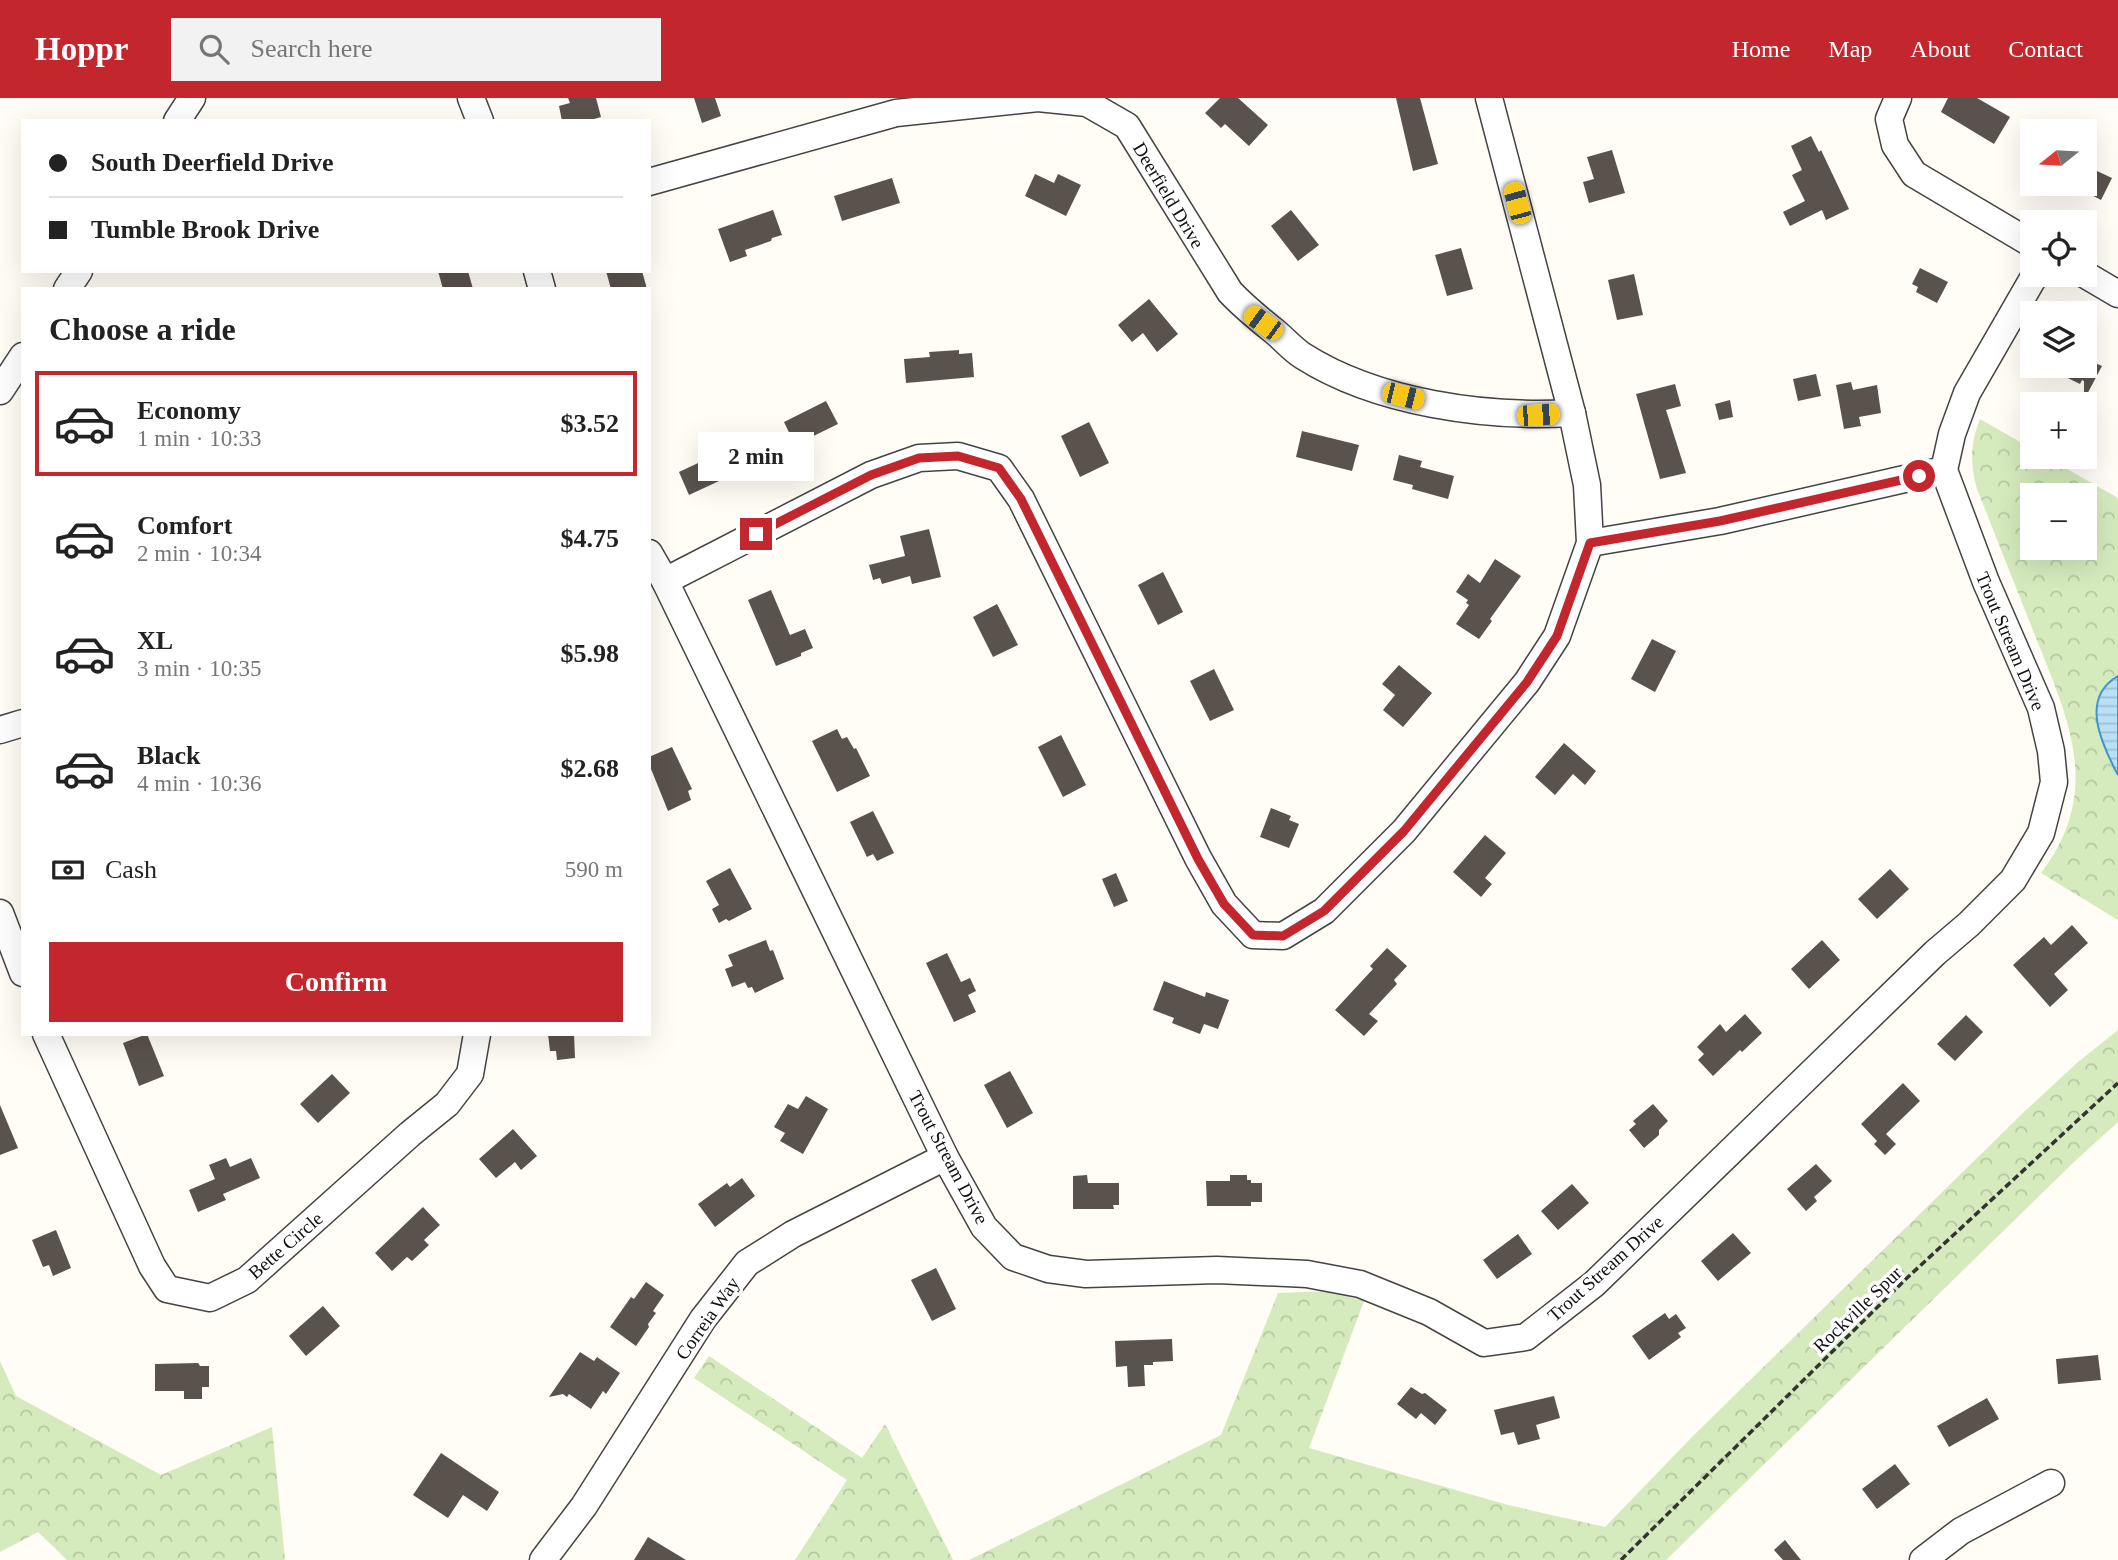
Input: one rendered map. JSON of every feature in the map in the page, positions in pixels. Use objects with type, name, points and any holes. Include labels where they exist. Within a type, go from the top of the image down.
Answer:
[{"type":"street","points":[[178,119],[192,98]]},
{"type":"street","points":[[471,98],[479,119]]},
{"type":"street","name":"Deerfield Drive","points":[[651,181],[894,106],[1038,98],[1087,103],[1127,126],[1230,292],[1251,315],[1301,354],[1336,374],[1443,405],[1486,413],[1572,413]]},
{"type":"street","points":[[665,581],[871,475],[919,458],[958,456],[999,468],[1021,499],[1198,859],[1224,904],[1253,935],[1283,936],[1324,911],[1404,831],[1527,682],[1557,636],[1590,543],[1587,485],[1572,413],[1489,98]]},
{"type":"street","points":[[1898,98],[1889,119],[1895,145],[1914,174],[2020,237]]},
{"type":"street","points":[[2097,281],[2118,293]]},
{"type":"street","points":[[1590,543],[1720,521],[1944,470],[1952,434],[1966,393],[2028,287]]},
{"type":"street","points":[[0,391],[21,359]]},
{"type":"street","name":"Trout Stream Drive","points":[[651,556],[945,1157],[985,1227],[1013,1257],[1048,1269],[1086,1273],[1217,1270],[1307,1274],[1360,1283],[1429,1312],[1484,1343],[1526,1337],[1594,1284],[2013,880],[2041,833],[2054,782],[2051,751],[2041,708],[1986,582],[1944,470]]},
{"type":"street","points":[[0,730],[21,724]]},
{"type":"street","points":[[0,913],[21,967]]},
{"type":"street","name":"Bette Circle","points":[[47,1036],[152,1266],[167,1289],[210,1298],[247,1280],[447,1104],[470,1074],[477,1036]]},
{"type":"street","name":"Correia Way","points":[[542,1560],[584,1506],[703,1319],[747,1263],[793,1234],[945,1157]]},
{"type":"street","points":[[1923,1560],[1961,1531],[2051,1483]]},
{"type":"path","name":"Rockville Spur","points":[[1621,1560],[1908,1278],[2118,1083]]},
{"type":"green space","points":[[1980,419],[2020,442],[2020,469],[2067,469],[2092,483],[2020,483],[2020,560],[2097,560],[2097,486],[2118,498],[2118,920],[2041,873],[2060,842],[2071,813],[2075,783],[2074,754],[2058,695],[1977,489],[1972,454]]},
{"type":"green space","points":[[2118,1030],[2118,1122],[1666,1560],[969,1560],[1221,1435],[1278,1293],[1330,1291],[1364,1301],[1309,1448],[1508,1505],[1605,1527],[1693,1436],[2026,1110]]},
{"type":"green space","points":[[709,1356],[862,1458],[885,1424],[953,1560],[795,1560],[847,1480],[694,1378]]},
{"type":"green space","points":[[0,1361],[16,1396],[161,1475],[272,1427],[285,1560],[67,1560],[38,1532],[0,1552]]},
{"type":"water","points":[[2118,676],[2118,775],[2101,736],[2097,709],[2099,697],[2106,685]]},
{"type":"building","points":[[568,98],[596,98],[601,117],[562,119],[559,106],[570,103]]},
{"type":"building","points":[[694,98],[715,98],[721,116],[702,123]]},
{"type":"building","points":[[1220,98],[1238,98],[1268,125],[1249,146],[1225,124],[1221,128],[1205,113]]},
{"type":"building","points":[[1396,98],[1420,98],[1438,164],[1413,171]]},
{"type":"building","points":[[1948,98],[1977,98],[2010,117],[1994,144],[1941,112]]},
{"type":"building","points":[[1811,136],[1819,152],[1821,150],[1849,209],[1826,220],[1822,210],[1790,226],[1783,212],[1805,201],[1792,175],[1802,170],[1791,146]]},
{"type":"building","points":[[1612,150],[1625,193],[1589,203],[1583,182],[1594,179],[1587,157]]},
{"type":"building","points":[[2097,171],[2112,178],[2101,200],[2093,196],[2097,196]]},
{"type":"building","points":[[1035,174],[1054,183],[1058,174],[1081,185],[1066,216],[1025,196]]},
{"type":"building","points":[[892,178],[900,203],[842,221],[834,196]]},
{"type":"building","points":[[773,210],[782,235],[745,250],[747,256],[730,262],[718,229]]},
{"type":"building","points":[[1291,210],[1319,245],[1298,261],[1271,226]]},
{"type":"building","points":[[1461,248],[1473,289],[1447,296],[1435,255]]},
{"type":"building","points":[[1920,268],[1948,282],[1937,303],[1916,292],[1918,287],[1912,284]]},
{"type":"building","points":[[439,273],[469,273],[472,287],[442,287]]},
{"type":"building","points":[[607,273],[643,273],[646,287],[610,287]]},
{"type":"building","points":[[1634,274],[1643,315],[1617,320],[1608,280]]},
{"type":"building","points":[[1149,299],[1178,334],[1157,352],[1143,333],[1132,342],[1118,325]]},
{"type":"building","points":[[959,350],[959,354],[972,353],[974,377],[906,383],[904,359],[930,357],[929,352]]},
{"type":"building","points":[[1816,374],[1821,396],[1798,401],[1793,379]]},
{"type":"building","points":[[2068,378],[2096,378],[2088,392],[2084,392],[2084,381],[2080,384]]},
{"type":"building","points":[[1851,382],[1853,390],[1877,385],[1881,413],[1859,417],[1861,426],[1844,429],[1836,385]]},
{"type":"building","points":[[1675,384],[1681,406],[1666,410],[1686,473],[1660,479],[1636,394]]},
{"type":"building","points":[[1730,400],[1733,417],[1719,420],[1715,404]]},
{"type":"building","points":[[826,401],[838,424],[795,445],[784,422]]},
{"type":"building","points":[[1089,422],[1109,463],[1080,477],[1061,436]]},
{"type":"building","points":[[1302,431],[1359,445],[1352,471],[1296,457]]},
{"type":"building","points":[[730,448],[738,463],[728,468],[732,475],[689,495],[679,472]]},
{"type":"building","points":[[1399,455],[1422,461],[1420,467],[1454,476],[1448,499],[1412,489],[1413,485],[1393,480]]},
{"type":"building","points":[[929,529],[941,577],[912,584],[910,576],[882,584],[880,578],[873,580],[869,565],[905,556],[900,536]]},
{"type":"building","points":[[1495,559],[1521,576],[1479,639],[1456,624],[1469,605],[1466,603],[1468,600],[1456,592],[1468,574],[1480,583]]},
{"type":"building","points":[[1163,572],[1183,612],[1158,625],[1138,585]]},
{"type":"building","points":[[771,590],[790,635],[805,629],[813,648],[776,666],[748,600]]},
{"type":"building","points":[[997,604],[1018,645],[993,657],[973,617]]},
{"type":"building","points":[[1652,639],[1676,651],[1655,692],[1631,679]]},
{"type":"building","points":[[1399,665],[1432,693],[1403,727],[1383,710],[1395,695],[1382,684]]},
{"type":"building","points":[[1214,669],[1234,710],[1210,721],[1190,681]]},
{"type":"building","points":[[837,729],[842,739],[847,737],[854,749],[856,748],[870,776],[837,792],[812,741]]},
{"type":"building","points":[[1061,735],[1086,785],[1063,797],[1038,747]]},
{"type":"building","points":[[1564,743],[1596,771],[1585,785],[1573,774],[1555,795],[1535,777]]},
{"type":"building","points":[[672,747],[692,789],[688,791],[691,800],[668,811],[651,769],[651,756]]},
{"type":"building","points":[[1271,808],[1291,816],[1289,820],[1299,824],[1289,848],[1260,837]]},
{"type":"building","points":[[873,811],[894,853],[877,861],[873,854],[867,857],[850,822]]},
{"type":"building","points":[[1485,835],[1506,853],[1485,878],[1492,884],[1481,897],[1453,872]]},
{"type":"building","points":[[730,868],[752,909],[719,923],[712,909],[719,905],[706,881]]},
{"type":"building","points":[[1890,869],[1909,889],[1877,919],[1858,899]]},
{"type":"building","points":[[1116,873],[1128,901],[1114,907],[1102,879]]},
{"type":"building","points":[[2072,925],[2088,943],[2054,974],[2068,990],[2050,1007],[2013,965],[2044,937],[2051,945]]},
{"type":"building","points":[[766,940],[770,951],[773,950],[784,979],[755,993],[745,982],[732,987],[725,969],[733,966],[728,955]]},
{"type":"building","points":[[1822,940],[1840,960],[1809,989],[1791,969]]},
{"type":"building","points":[[1387,948],[1407,966],[1394,980],[1397,984],[1369,1014],[1378,1021],[1364,1036],[1335,1010],[1373,969],[1370,966]]},
{"type":"building","points":[[947,953],[961,982],[970,978],[976,991],[968,995],[976,1012],[954,1022],[926,963]]},
{"type":"building","points":[[1164,981],[1205,997],[1206,992],[1229,1000],[1218,1029],[1204,1024],[1200,1034],[1172,1023],[1174,1018],[1153,1010]]},
{"type":"building","points":[[1745,1014],[1762,1033],[1713,1076],[1698,1060],[1704,1054],[1697,1047],[1720,1024],[1726,1032]]},
{"type":"building","points":[[1966,1015],[1983,1032],[1955,1061],[1937,1044]]},
{"type":"building","points":[[148,1036],[164,1076],[139,1086],[123,1043]]},
{"type":"building","points":[[548,1036],[574,1036],[575,1058],[557,1060],[556,1051],[550,1051]]},
{"type":"building","points":[[1010,1071],[1033,1113],[1007,1128],[984,1085]]},
{"type":"building","points":[[332,1074],[350,1093],[318,1123],[300,1104]]},
{"type":"building","points":[[1903,1083],[1920,1101],[1886,1134],[1896,1144],[1885,1155],[1874,1144],[1877,1141],[1861,1124]]},
{"type":"building","points":[[806,1096],[828,1109],[803,1154],[780,1141],[785,1133],[774,1127],[788,1104],[798,1109]]},
{"type":"building","points":[[1653,1104],[1668,1121],[1659,1130],[1659,1135],[1644,1148],[1629,1130],[1636,1124],[1633,1121]]},
{"type":"building","points":[[0,1105],[18,1148],[0,1155]]},
{"type":"building","points":[[513,1129],[537,1156],[521,1170],[515,1162],[496,1178],[479,1159]]},
{"type":"building","points":[[226,1158],[230,1167],[251,1158],[260,1178],[223,1194],[226,1200],[198,1212],[189,1190],[215,1179],[209,1165]]},
{"type":"building","points":[[1816,1164],[1832,1181],[1814,1197],[1817,1201],[1806,1211],[1787,1189]]},
{"type":"building","points":[[1087,1175],[1088,1183],[1119,1183],[1119,1205],[1113,1205],[1114,1209],[1073,1209],[1073,1176]]},
{"type":"building","points":[[1230,1175],[1247,1175],[1247,1180],[1251,1180],[1251,1183],[1262,1183],[1262,1202],[1251,1202],[1251,1206],[1207,1206],[1206,1181],[1230,1181]]},
{"type":"building","points":[[742,1178],[755,1196],[715,1227],[698,1204],[727,1183],[730,1187]]},
{"type":"building","points":[[1572,1184],[1589,1203],[1558,1230],[1541,1211]]},
{"type":"building","points":[[423,1207],[440,1225],[424,1240],[429,1245],[412,1261],[407,1257],[392,1271],[375,1253]]},
{"type":"building","points":[[56,1230],[71,1268],[53,1276],[49,1265],[43,1267],[32,1240]]},
{"type":"building","points":[[1733,1233],[1751,1253],[1718,1281],[1701,1261]]},
{"type":"building","points":[[1518,1234],[1532,1254],[1497,1279],[1483,1260]]},
{"type":"building","points":[[936,1268],[956,1309],[932,1321],[911,1280]]},
{"type":"building","points":[[646,1282],[664,1295],[653,1311],[656,1313],[648,1324],[649,1327],[636,1346],[610,1327],[631,1297],[634,1299]]},
{"type":"building","points":[[323,1306],[340,1326],[306,1356],[289,1336]]},
{"type":"building","points":[[1665,1313],[1669,1319],[1676,1314],[1686,1328],[1678,1333],[1681,1337],[1649,1360],[1632,1336]]},
{"type":"building","points":[[1172,1339],[1173,1361],[1144,1365],[1145,1386],[1128,1387],[1127,1366],[1116,1367],[1115,1341]]},
{"type":"building","points":[[580,1352],[594,1361],[597,1357],[620,1373],[606,1394],[603,1391],[591,1409],[569,1394],[567,1397],[563,1394],[549,1397]]},
{"type":"building","points":[[2098,1355],[2101,1380],[2058,1384],[2056,1359]]},
{"type":"building","points":[[198,1363],[200,1366],[209,1366],[209,1387],[202,1387],[202,1399],[184,1399],[184,1391],[155,1391],[155,1364]]},
{"type":"building","points":[[1411,1387],[1422,1394],[1425,1393],[1447,1410],[1435,1425],[1421,1413],[1416,1419],[1397,1404]]},
{"type":"building","points":[[1554,1396],[1560,1418],[1536,1425],[1540,1439],[1518,1445],[1514,1432],[1501,1435],[1494,1410]]},
{"type":"building","points":[[1987,1398],[1999,1419],[1949,1447],[1937,1426]]},
{"type":"building","points":[[441,1453],[499,1492],[487,1511],[463,1495],[448,1518],[413,1495]]},
{"type":"building","points":[[1895,1464],[1910,1484],[1877,1509],[1862,1489]]},
{"type":"building","points":[[648,1537],[686,1560],[634,1560]]},
{"type":"building","points":[[1785,1540],[1801,1560],[1783,1560],[1774,1550]]},
{"type":"route","points":[[756,534],[871,475],[919,458],[958,456],[999,468],[1021,499],[1198,859],[1224,904],[1253,935],[1283,936],[1324,911],[1404,831],[1527,682],[1557,636],[1590,543],[1720,521],[1919,476]]}]
